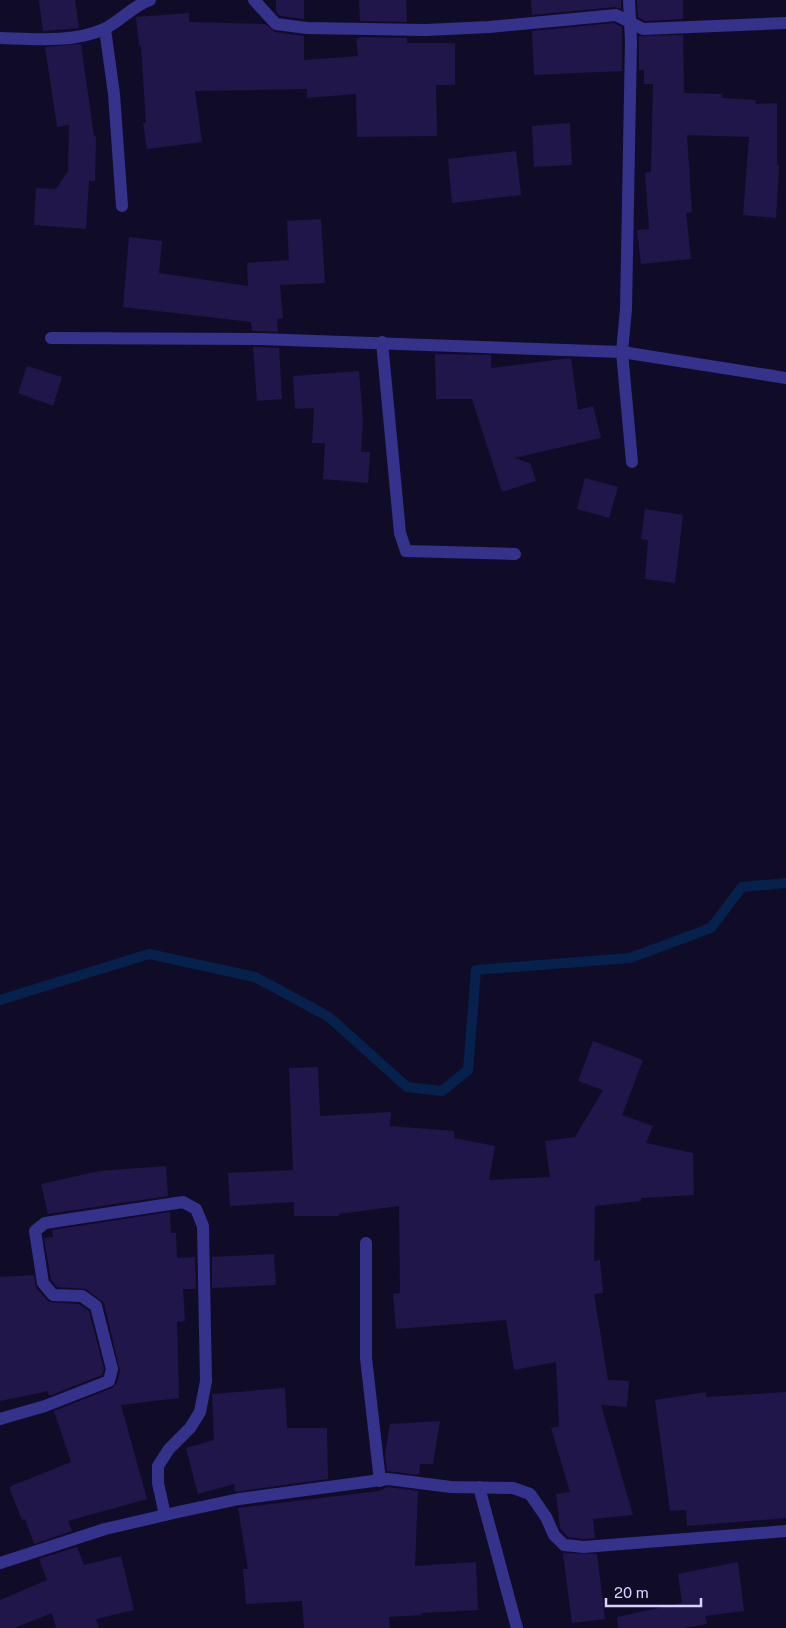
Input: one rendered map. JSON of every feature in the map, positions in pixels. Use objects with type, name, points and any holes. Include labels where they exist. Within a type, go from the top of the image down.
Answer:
[{"type":"street","points":[[0,38],[64,38],[105,29],[131,9],[150,0]]},
{"type":"street","points":[[254,0],[276,24],[307,28],[426,30],[489,28],[616,15],[643,29],[786,23]]},
{"type":"street","points":[[628,0],[631,22],[626,309],[622,352],[632,462]]},
{"type":"street","points":[[105,29],[114,94],[122,206]]},
{"type":"street","points":[[51,338],[260,338],[622,352],[786,378]]},
{"type":"street","points":[[382,342],[400,533],[406,550],[516,554]]},
{"type":"street","points":[[0,1419],[45,1406],[109,1381],[112,1370],[96,1306],[82,1296],[53,1295],[43,1283],[35,1231],[45,1223],[184,1202],[196,1208],[203,1226],[206,1380],[200,1412],[190,1428],[169,1449],[158,1466],[158,1483],[165,1515]]},
{"type":"street","points":[[366,1243],[366,1358],[380,1481]]},
{"type":"street","points":[[0,1563],[105,1529],[165,1515],[239,1499],[388,1479],[451,1487],[513,1488],[530,1494],[546,1517],[554,1535],[564,1545],[584,1547],[786,1532]]},
{"type":"street","points":[[479,1487],[516,1628]]},
{"type":"building","points":[[39,0],[75,0],[79,28],[43,31]]},
{"type":"building","points":[[276,0],[304,0],[304,19],[280,16],[276,12]]},
{"type":"building","points":[[359,0],[406,0],[407,22],[360,21]]},
{"type":"building","points":[[531,0],[621,0],[621,9],[615,7],[532,15]]},
{"type":"building","points":[[637,0],[683,0],[683,19],[645,21],[638,17]]},
{"type":"building","points":[[189,13],[189,22],[265,24],[275,32],[304,36],[304,60],[358,56],[356,39],[361,37],[407,38],[407,43],[455,43],[455,85],[436,85],[437,136],[357,137],[356,94],[307,98],[307,89],[195,91],[202,142],[147,149],[143,123],[146,123],[141,45],[139,46],[136,17]]},
{"type":"building","points":[[614,23],[622,27],[622,71],[534,75],[532,31]]},
{"type":"building","points":[[683,35],[684,93],[722,94],[722,98],[756,100],[755,104],[777,103],[777,165],[779,165],[776,218],[743,215],[749,137],[687,135],[692,212],[686,213],[691,259],[641,264],[637,230],[649,229],[645,173],[651,172],[653,84],[644,84],[644,70],[639,70],[639,36]]},
{"type":"building","points":[[81,44],[94,136],[96,136],[95,181],[89,181],[86,229],[34,225],[36,188],[56,189],[68,171],[69,125],[57,127],[45,47]]},
{"type":"building","points":[[570,123],[572,165],[534,167],[532,126]]},
{"type":"building","points":[[516,151],[521,195],[452,203],[448,159]]},
{"type":"building","points":[[321,219],[325,283],[280,285],[283,318],[277,319],[278,332],[252,331],[251,322],[123,307],[129,237],[162,241],[159,273],[248,286],[247,263],[289,260],[287,221]]},
{"type":"building","points":[[253,347],[279,348],[282,399],[257,401]]},
{"type":"building","points":[[435,354],[491,355],[491,368],[571,358],[578,410],[593,406],[601,438],[514,458],[530,463],[536,481],[502,492],[472,399],[436,399]]},
{"type":"building","points":[[27,366],[62,377],[53,406],[18,393]]},
{"type":"building","points":[[359,371],[363,419],[361,452],[370,452],[368,483],[323,479],[325,443],[312,443],[314,408],[295,409],[293,376]]},
{"type":"building","points":[[585,478],[618,487],[609,518],[577,509]]},
{"type":"building","points":[[645,509],[683,515],[675,583],[645,579],[648,540],[641,539]]},
{"type":"building","points":[[593,1041],[643,1060],[622,1115],[653,1126],[646,1143],[693,1153],[694,1195],[641,1198],[641,1201],[595,1206],[594,1261],[600,1260],[603,1293],[594,1294],[608,1380],[629,1381],[627,1407],[601,1405],[633,1515],[593,1519],[595,1538],[584,1539],[568,1537],[560,1528],[556,1494],[570,1492],[551,1428],[559,1426],[556,1362],[514,1370],[506,1320],[396,1329],[393,1294],[400,1293],[399,1206],[339,1214],[339,1216],[294,1216],[294,1202],[230,1206],[228,1173],[293,1170],[289,1068],[318,1067],[320,1116],[391,1112],[390,1126],[454,1131],[454,1138],[495,1146],[489,1180],[550,1177],[545,1141],[575,1137],[603,1090],[578,1081]]},
{"type":"building","points":[[166,1166],[168,1196],[48,1214],[41,1184],[99,1171]]},
{"type":"building","points":[[170,1212],[171,1233],[176,1233],[177,1258],[195,1257],[196,1289],[183,1289],[185,1321],[177,1322],[179,1398],[121,1405],[147,1499],[68,1521],[72,1531],[34,1544],[25,1519],[22,1520],[9,1487],[71,1462],[54,1411],[112,1388],[117,1383],[120,1371],[104,1303],[86,1289],[57,1287],[51,1280],[44,1238],[53,1237],[52,1230]]},
{"type":"building","points":[[274,1254],[276,1285],[212,1288],[212,1257]]},
{"type":"building","points":[[34,1275],[36,1288],[49,1302],[79,1304],[89,1311],[104,1369],[102,1375],[49,1396],[48,1391],[0,1401],[0,1277]]},
{"type":"building","points":[[285,1388],[287,1428],[327,1428],[328,1479],[235,1492],[234,1484],[198,1494],[186,1448],[214,1440],[212,1394]]},
{"type":"building","points":[[706,1392],[706,1397],[786,1392],[786,1518],[687,1526],[686,1510],[670,1511],[655,1400]]},
{"type":"building","points":[[440,1421],[433,1464],[420,1464],[419,1475],[387,1471],[385,1453],[390,1424]]},
{"type":"building","points":[[388,1487],[418,1491],[415,1566],[476,1562],[478,1610],[389,1617],[390,1628],[304,1628],[302,1601],[246,1604],[243,1569],[248,1569],[238,1508],[379,1491]]},
{"type":"building","points":[[77,1547],[84,1565],[121,1556],[134,1610],[96,1619],[99,1628],[56,1628],[52,1613],[14,1628],[0,1628],[0,1600],[47,1580],[39,1559]]},
{"type":"building","points":[[563,1553],[597,1554],[605,1619],[572,1623]]},
{"type":"building","points":[[738,1562],[744,1611],[705,1616],[707,1624],[684,1628],[618,1628],[617,1617],[682,1603],[678,1574]]},
{"type":"waterway","points":[[0,1000],[149,954],[255,977],[329,1017],[407,1087],[442,1091],[468,1070],[476,970],[630,958],[711,928],[742,887],[786,883]]}]
